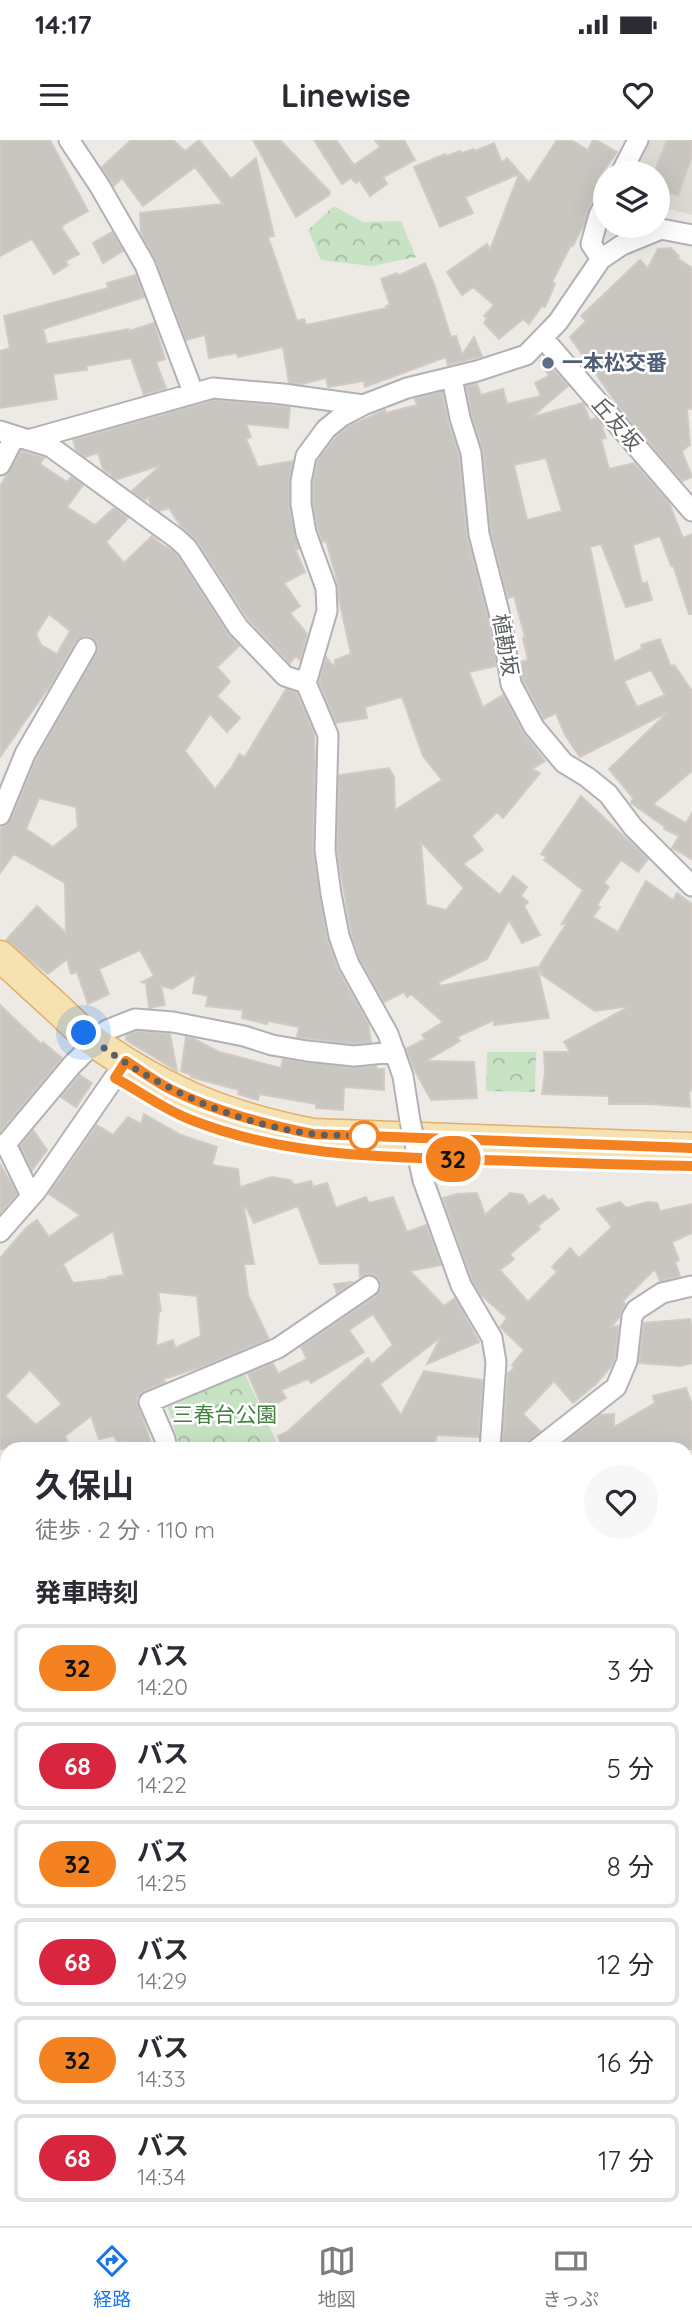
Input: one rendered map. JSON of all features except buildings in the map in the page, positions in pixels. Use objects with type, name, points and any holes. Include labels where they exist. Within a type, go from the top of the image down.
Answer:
[{"type":"main road","points":[[0,956],[90,1048]]},
{"type":"main road","points":[[0,983],[192,1121],[267,1142],[324,1152],[387,1157],[692,1166]]},
{"type":"main road","points":[[120,1070],[200,1102],[270,1125],[313,1134],[692,1148]]},
{"type":"street","points":[[69,140],[99,185],[145,265],[193,392]]},
{"type":"street","points":[[627,161],[638,140]]},
{"type":"street","points":[[490,1442],[496,1362],[492,1338],[461,1285],[423,1180],[403,1076],[395,1052],[388,1034],[349,964],[339,936],[325,850],[328,735],[306,683],[327,611],[326,588],[306,533],[300,481],[306,456],[342,416],[407,388],[452,378],[526,355],[558,322],[601,259],[622,245],[662,229],[692,234]]},
{"type":"street","points":[[593,237],[591,244],[601,259]]},
{"type":"street","name":"丘友坂","points":[[543,338],[692,511]]},
{"type":"street","name":"植勘坂","points":[[452,378],[471,453],[479,534],[502,624],[511,684],[534,727],[564,763],[608,794],[634,827],[692,886]]},
{"type":"street","points":[[14,436],[82,426],[213,388],[363,405]]},
{"type":"street","points":[[323,434],[326,416],[324,399]]},
{"type":"street","points":[[0,464],[14,436]]},
{"type":"street","points":[[14,436],[51,447],[183,544],[238,627],[285,676],[306,683]]},
{"type":"street","points":[[0,815],[25,754],[86,648]]},
{"type":"street","points":[[31,1196],[3,1144],[72,1065],[107,1030],[135,1019],[173,1022],[307,1051],[354,1056],[395,1052]]},
{"type":"street","points":[[0,1232],[31,1196],[120,1070]]},
{"type":"street","points":[[166,1442],[149,1402],[278,1348],[369,1286]]},
{"type":"street","points":[[546,1442],[616,1387],[627,1361],[632,1317],[636,1310],[662,1293],[692,1286]]},
{"type":"shaded area","points":[[644,140],[692,140],[692,215],[670,209],[670,161],[634,161]]},
{"type":"green space","points":[[334,206],[363,222],[401,221],[416,257],[371,266],[321,260],[308,230]]},
{"type":"green space","points":[[487,1052],[536,1052],[535,1092],[486,1091]]},
{"type":"green space","name":"三春台公園","points":[[243,1370],[277,1442],[179,1442],[166,1403]]},
{"type":"bus line","name":"32","points":[[692,1148],[313,1134],[230,1114],[171,1089],[126,1061],[115,1078],[192,1121],[279,1145],[324,1152],[387,1157],[692,1166]]},
{"type":"place","name":"一本松交番","points":[[548,363]]},
{"type":"route","points":[[84,1033],[171,1089],[230,1114],[313,1134],[367,1136],[364,1136]]}]
